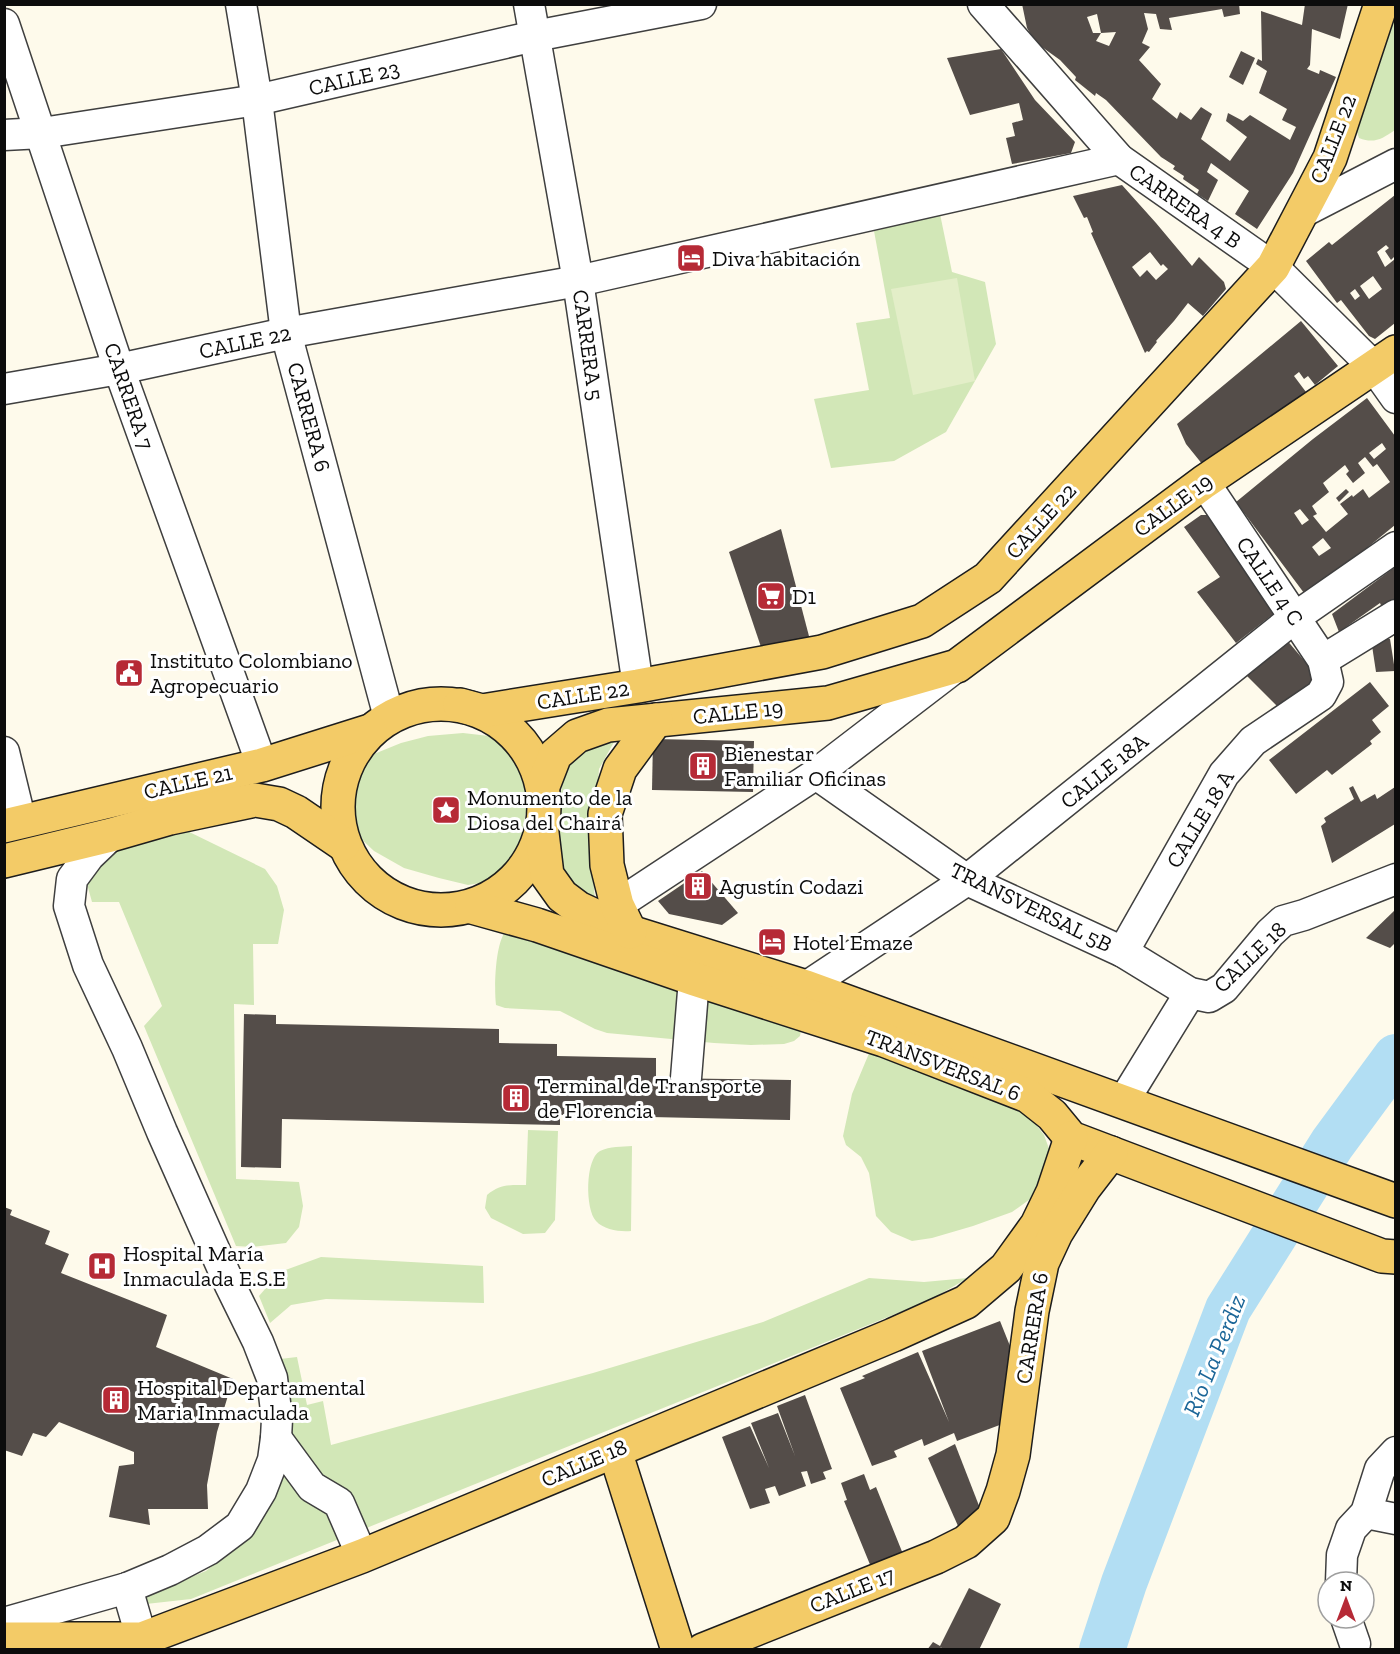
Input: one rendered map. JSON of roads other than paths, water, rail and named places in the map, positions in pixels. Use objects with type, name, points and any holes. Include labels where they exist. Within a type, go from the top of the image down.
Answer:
[{"type":"main road","name":"CALLE 22","points":[[460,705],[482,711],[638,686],[822,652],[922,621],[988,578],[1273,267],[1330,158],[1380,4]]},
{"type":"main road","name":"CALLE 19","points":[[543,786],[555,755],[577,736],[608,725],[828,703],[957,666],[1204,482],[1385,359]]},
{"type":"main road","name":"CALLE 21","points":[[13,824],[262,765],[380,724],[412,708],[435,704],[460,705],[489,715],[514,733],[532,757],[543,786],[545,809],[542,833],[535,853],[524,871],[509,886],[492,898],[472,907],[441,911],[410,907],[382,893],[359,872],[343,844],[337,815],[339,784],[351,755],[380,724]]},
{"type":"main road","points":[[623,918],[607,865],[604,814],[620,769],[656,720]]},
{"type":"main road","name":"CALLE 21","points":[[4,861],[170,818],[255,800],[279,804],[296,812],[343,844]]},
{"type":"main road","name":"TRANSVERSAL 6","points":[[542,833],[547,875],[561,896],[578,908],[623,918],[1395,1201]]},
{"type":"main road","name":"TRANSVERSAL 6","points":[[472,907],[537,925],[694,979],[884,1040],[1028,1096],[1052,1115],[1071,1138],[1388,1256]]},
{"type":"main road","name":"CALLE 18","points":[[4,1639],[143,1644],[363,1556],[893,1335],[966,1302],[1006,1268],[1037,1225],[1053,1192],[1071,1138]]},
{"type":"main road","name":"CARRERA 6","points":[[993,1518],[1004,1491],[1014,1455],[1032,1311],[1042,1263],[1056,1233],[1079,1197],[1126,1159]]},
{"type":"main road","points":[[615,1451],[678,1650]]},
{"type":"main road","name":"CALLE 17","points":[[703,1650],[936,1557],[966,1542],[993,1518]]},
{"type":"street","name":"CARRERA 6","points":[[241,4],[257,100],[286,333],[380,724]]},
{"type":"street","name":"CARRERA 5","points":[[529,4],[578,281],[638,686]]},
{"type":"street","name":"CALLE 23","points":[[4,135],[42,133],[257,100],[535,36],[700,4]]},
{"type":"street","name":"CARRERA 4 B","points":[[983,4],[1119,159],[1273,267],[1385,359],[1395,398]]},
{"type":"street","name":"CARRERA 7","points":[[4,24],[119,369],[262,765]]},
{"type":"street","name":"CALLE 22","points":[[4,389],[119,369],[286,333],[578,281],[1119,159]]},
{"type":"street","points":[[1301,213],[1395,164]]},
{"type":"street","name":"CALLE 4 C","points":[[1204,482],[1294,618],[1326,671]]},
{"type":"street","name":"CALLE 18A","points":[[806,987],[967,880],[1294,618],[1395,547]]},
{"type":"street","name":"CALLE 18 A","points":[[1123,952],[1224,774],[1253,741],[1321,694],[1326,671],[1395,615]]},
{"type":"street","name":"CALLE 19","points":[[623,918],[957,666]]},
{"type":"street","points":[[4,753],[13,824]]},
{"type":"street","name":"TRANSVERSAL 5B","points":[[816,774],[967,880],[1123,952],[1190,993]]},
{"type":"street","points":[[4,1623],[127,1588],[170,1570],[208,1550],[240,1526],[261,1491],[273,1460],[276,1438],[277,1419],[272,1378],[258,1342],[220,1263],[127,1048],[88,965],[69,906],[72,879],[89,856],[111,835]]},
{"type":"street","name":"CALLE 18","points":[[1124,1102],[1190,993],[1209,997],[1224,988],[1270,933],[1283,921],[1395,879]]},
{"type":"street","points":[[686,1078],[694,979]]},
{"type":"street","points":[[276,1438],[312,1487],[339,1503],[363,1556]]},
{"type":"street","points":[[1341,1570],[1342,1555],[1351,1529],[1366,1513],[1380,1469],[1395,1452]]},
{"type":"street","points":[[1366,1513],[1395,1519]]},
{"type":"street","points":[[127,1588],[143,1644]]},
{"type":"waterway","name":"Río La Perdiz","points":[[1102,1650],[1124,1583],[1228,1309],[1332,1144],[1396,1057]]},
{"type":"place","name":"Diva habitación","points":[[691,258]]},
{"type":"place","name":"D1","points":[[771,596]]},
{"type":"place","name":"Instituto Colombiano Agropecuario","points":[[129,673]]},
{"type":"place","name":"Bienestar Familiar Oficinas","points":[[703,766]]},
{"type":"place","name":"Monumento de la Diosa del Chairá","points":[[446,810]]},
{"type":"place","name":"Agustín Codazi","points":[[698,886]]},
{"type":"place","name":"Hotel Emaze","points":[[772,942]]},
{"type":"place","name":"Terminal de Transporte de Florencia","points":[[516,1098]]},
{"type":"place","name":"Hospital María Inmaculada E.S.E","points":[[102,1266]]},
{"type":"place","name":"Hospital Departamental Maria Inmaculada","points":[[116,1400]]}]
